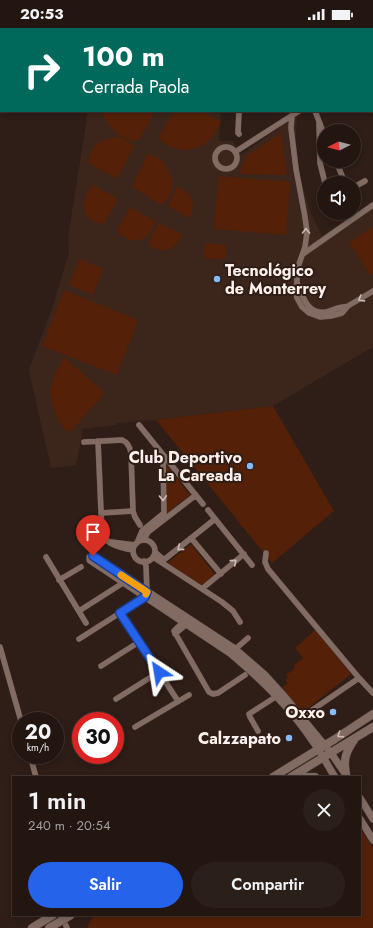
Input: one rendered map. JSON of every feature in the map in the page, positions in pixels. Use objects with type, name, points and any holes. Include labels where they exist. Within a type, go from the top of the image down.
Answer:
[{"type":"main road","points":[[275,776],[373,714]]},
{"type":"main road","points":[[293,776],[373,727]]},
{"type":"main road","points":[[346,776],[344,765],[345,757],[356,737]]},
{"type":"main road","points":[[32,928],[52,916]]},
{"type":"main road","points":[[49,928],[69,916]]},
{"type":"street","points":[[239,112],[239,134]]},
{"type":"street","points":[[235,152],[298,112]]},
{"type":"street","points":[[315,112],[319,122],[320,163],[323,176]]},
{"type":"street","points":[[292,116],[291,128],[296,169],[306,226],[306,240],[297,273],[297,283],[304,300],[314,310],[324,312],[348,306],[373,291]]},
{"type":"street","points":[[361,183],[365,181]]},
{"type":"street","points":[[303,254],[373,205]]},
{"type":"street","points":[[139,425],[203,504]]},
{"type":"street","points":[[84,442],[122,440],[128,444],[131,452],[133,511],[134,517],[140,525]]},
{"type":"street","points":[[98,441],[102,534],[105,540],[109,542],[117,542],[135,546],[144,540],[148,532],[166,515],[163,454]]},
{"type":"street","points":[[144,540],[151,542],[155,549],[154,555],[148,561],[138,559],[135,556],[135,546],[142,531],[196,495]]},
{"type":"street","points":[[208,510],[252,564]]},
{"type":"street","points":[[101,513],[133,511]]},
{"type":"street","points":[[164,562],[215,518]]},
{"type":"street","points":[[191,538],[220,574]]},
{"type":"street","points":[[266,553],[265,562],[268,569],[373,693]]},
{"type":"street","points":[[203,588],[244,554]]},
{"type":"street","points":[[154,555],[222,602],[233,611],[240,622]]},
{"type":"street","points":[[46,558],[86,623]]},
{"type":"street","points":[[93,559],[233,651],[265,676],[302,717],[321,747],[323,757],[334,776]]},
{"type":"street","points":[[144,561],[146,566],[146,595]]},
{"type":"street","points":[[60,580],[81,566]]},
{"type":"street","points":[[79,611],[125,581]]},
{"type":"street","points":[[79,639],[146,595]]},
{"type":"street","points":[[146,595],[185,623],[233,651],[277,696],[321,747],[331,753],[346,776]]},
{"type":"street","points":[[120,613],[178,701]]},
{"type":"street","points":[[185,623],[175,631],[211,693],[218,693],[245,675]]},
{"type":"street","points":[[233,651],[248,638]]},
{"type":"street","points":[[101,666],[139,642]]},
{"type":"street","points":[[0,647],[18,712]]},
{"type":"street","points":[[116,699],[159,672]]},
{"type":"street","points":[[302,717],[359,678]]},
{"type":"street","points":[[135,727],[189,695]]},
{"type":"street","points":[[258,731],[250,717],[250,714],[277,696]]},
{"type":"street","points":[[32,764],[36,776]]},
{"type":"street","points":[[361,800],[373,819]]},
{"type":"street","points":[[361,821],[373,840]]},
{"type":"street","points":[[61,916],[67,928]]},
{"type":"shaded area","name":"Tecnológico de Monterrey","points":[[88,112],[221,112],[219,141],[233,141],[241,155],[297,115],[296,139],[300,177],[311,214],[322,236],[345,220],[361,220],[361,209],[373,201],[373,347],[273,406],[156,420],[117,423],[117,425],[83,429],[77,462],[75,465],[51,468],[29,369],[53,306],[69,252],[68,237]]},
{"type":"shaded area","points":[[101,112],[154,112],[139,140],[133,141],[116,132]]},
{"type":"shaded area","points":[[173,112],[204,112],[221,122],[210,140],[196,148],[186,150],[177,149],[167,145],[158,138]]},
{"type":"shaded area","points":[[281,133],[287,175],[240,174],[243,162],[249,154]]},
{"type":"shaded area","points":[[117,137],[127,140],[134,146],[117,179],[88,163],[91,152],[97,144]]},
{"type":"shaded area","points":[[148,154],[161,160],[170,172],[172,178],[172,190],[166,201],[160,205],[132,186]]},
{"type":"shaded area","points":[[218,176],[290,182],[286,235],[214,229]]},
{"type":"shaded area","points":[[93,185],[117,200],[104,224],[90,219],[86,215],[84,209],[85,197]]},
{"type":"shaded area","points":[[178,186],[190,196],[192,200],[193,208],[189,218],[168,206]]},
{"type":"shaded area","points":[[130,207],[155,221],[151,233],[141,240],[131,240],[123,237],[117,231]]},
{"type":"shaded area","points":[[159,223],[181,234],[178,243],[169,250],[153,248],[148,243]]},
{"type":"shaded area","points":[[373,227],[373,274],[370,275],[349,242]]},
{"type":"shaded area","points":[[205,243],[226,245],[225,259],[204,258]]},
{"type":"shaded area","points":[[79,259],[103,269],[93,295],[69,285]]},
{"type":"shaded area","points":[[64,290],[138,320],[117,375],[42,346]]},
{"type":"shaded area","points":[[64,357],[105,393],[69,433],[59,422],[53,407],[50,391],[54,376]]},
{"type":"shaded area","name":"Club Deportivo La Careada","points":[[273,406],[334,511],[272,563],[156,420]]},
{"type":"shaded area","points":[[166,464],[190,495],[166,514]]},
{"type":"shaded area","points":[[191,544],[216,576],[202,588],[167,563]]},
{"type":"shaded area","points":[[315,630],[351,674],[302,713],[282,688],[288,683],[285,680],[288,678],[286,675],[295,668],[294,665],[303,658],[295,648]]},
{"type":"shaded area","points":[[361,830],[373,848],[373,928],[87,928],[95,916],[361,916]]},
{"type":"slow traffic","points":[[121,575],[147,592],[146,594]]},
{"type":"place","name":"Tecnológico de Monterrey","points":[[217,279]]},
{"type":"place","name":"Club Deportivo La Careada","points":[[250,466]]},
{"type":"place","name":"Oxxo","points":[[333,712]]},
{"type":"place","name":"Calzzapato","points":[[289,738]]},
{"type":"route","points":[[93,556],[147,592],[145,597],[120,613],[159,672]]}]
